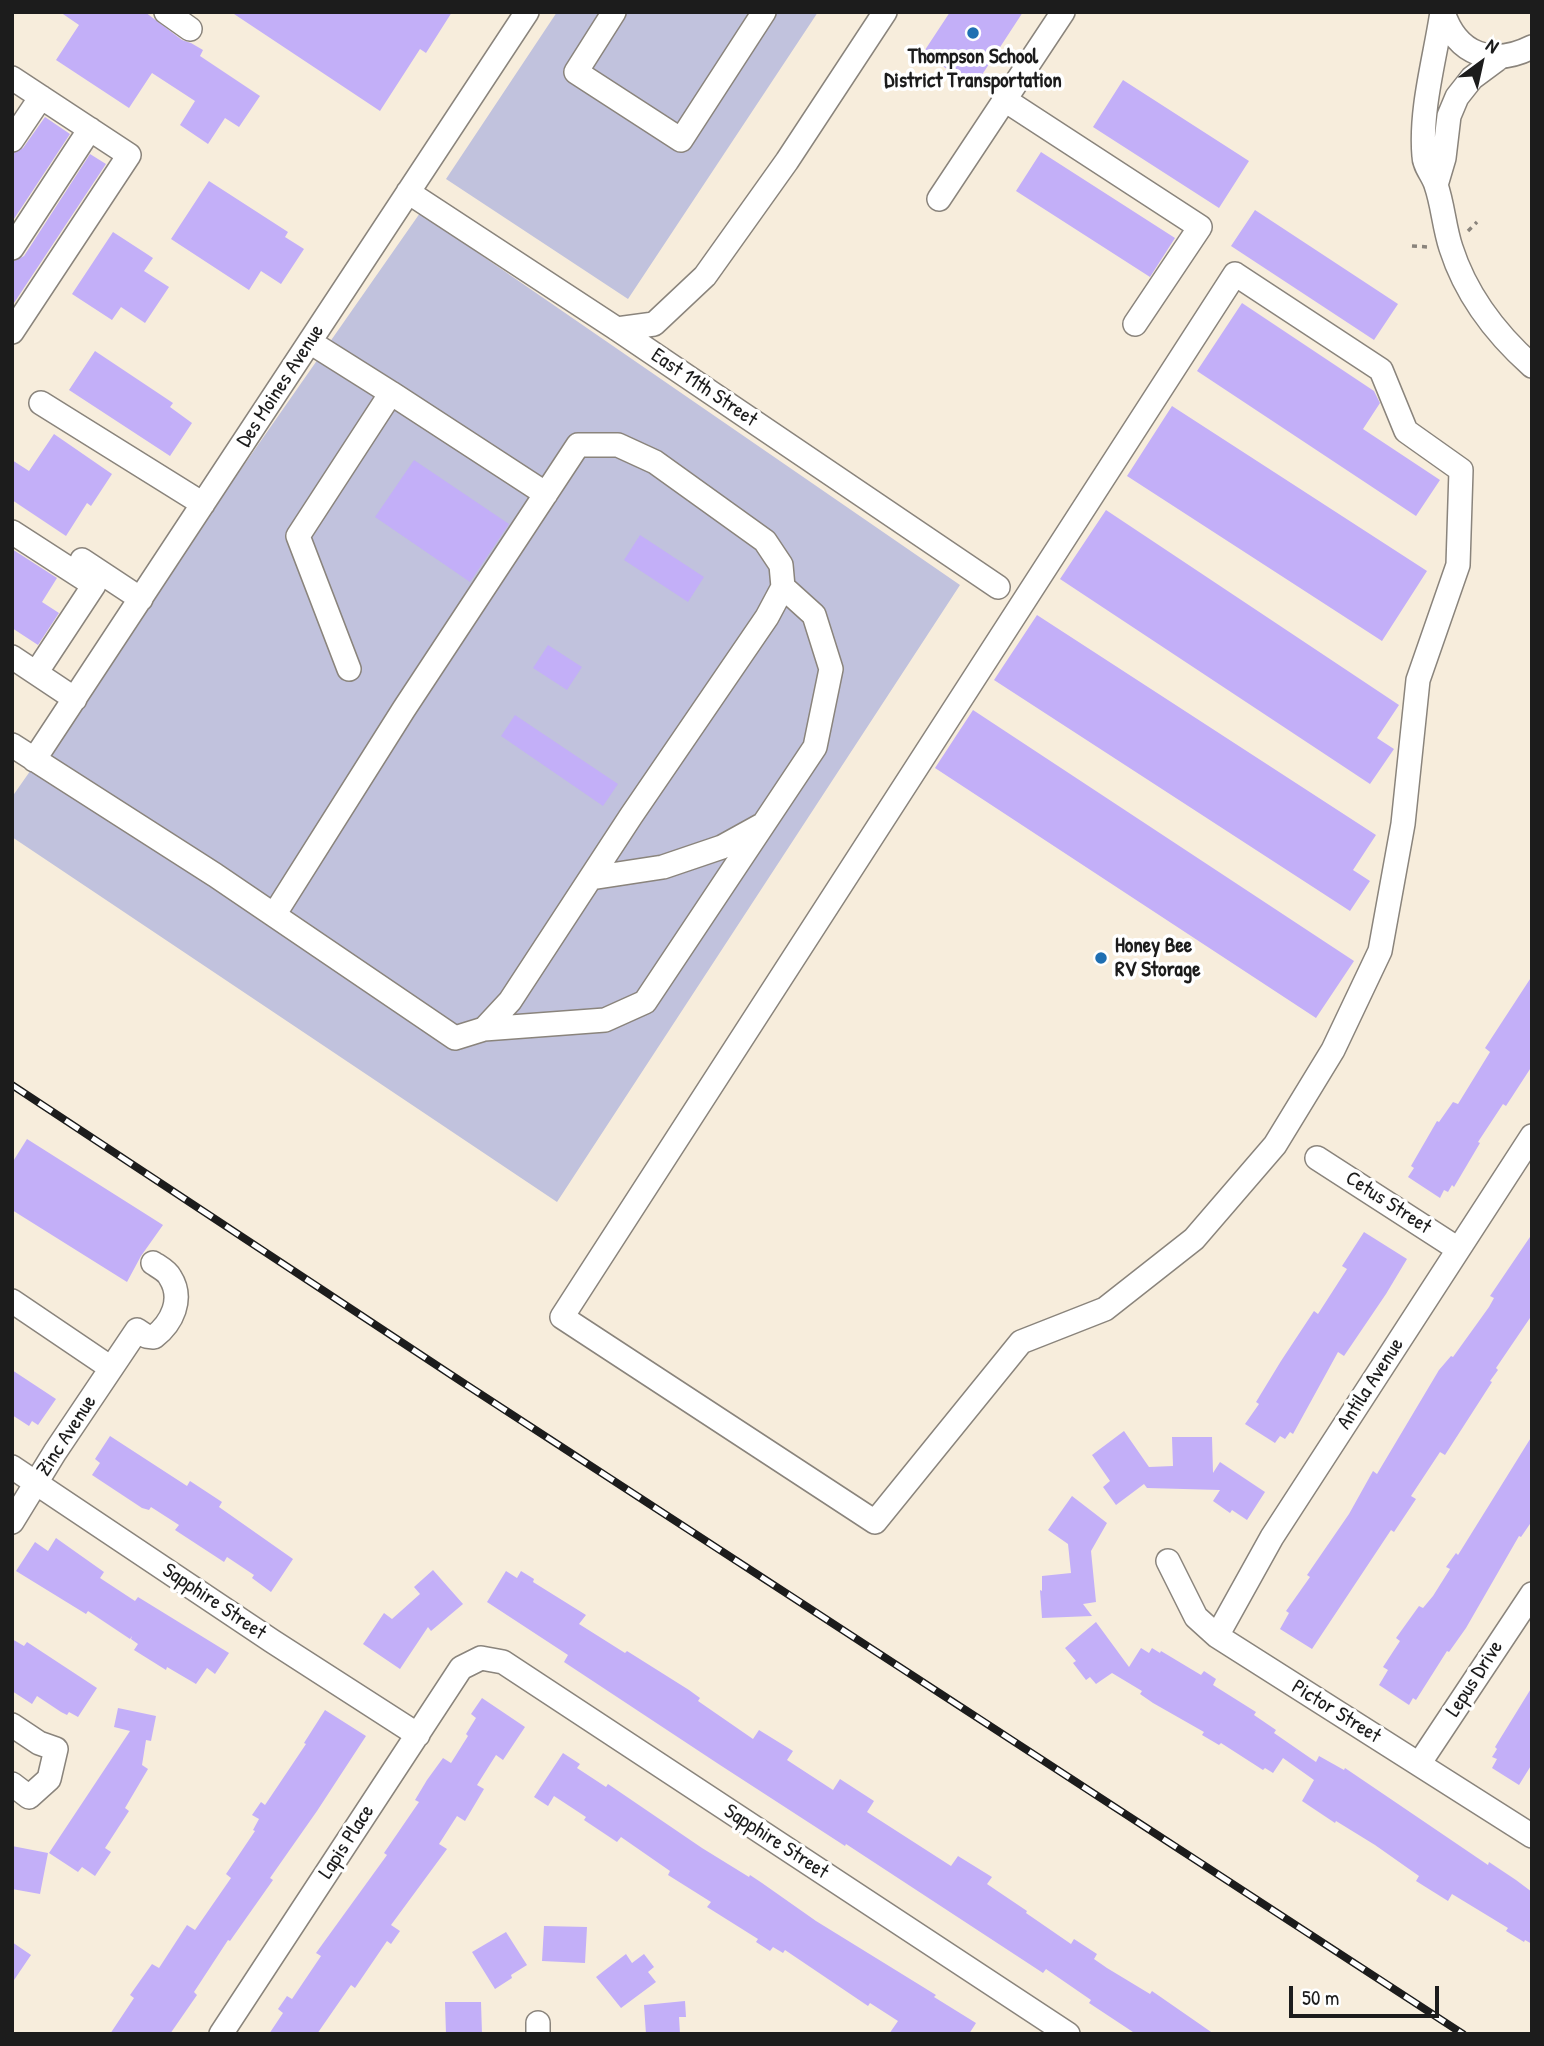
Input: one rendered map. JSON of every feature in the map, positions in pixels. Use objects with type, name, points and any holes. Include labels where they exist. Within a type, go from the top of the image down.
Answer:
[{"type":"street","points":[[166,12],[190,29]]},
{"type":"street","name":"Des Moines Avenue","points":[[34,760],[527,12]]},
{"type":"street","points":[[614,12],[576,72],[681,140],[764,12]]},
{"type":"street","points":[[617,329],[654,324],[705,276],[787,161],[885,12]]},
{"type":"street","points":[[939,200],[1063,12]]},
{"type":"street","points":[[1443,12],[1449,28],[1461,44],[1479,55],[1520,54]]},
{"type":"street","points":[[1443,12],[1424,133],[1423,159],[1436,185],[1442,219],[1459,271],[1478,306],[1498,333],[1532,366]]},
{"type":"street","points":[[1436,185],[1444,158],[1449,116],[1457,97],[1472,78],[1520,54]]},
{"type":"street","points":[[12,78],[129,155],[12,332]]},
{"type":"street","points":[[12,140],[41,97]]},
{"type":"street","points":[[1005,100],[1200,227],[1135,324]]},
{"type":"street","points":[[12,248],[90,129]]},
{"type":"street","name":"East 11th Street","points":[[408,192],[617,329],[998,587]]},
{"type":"street","points":[[1235,274],[1381,370],[1406,432],[1461,470],[1458,565],[1418,680],[1403,824],[1380,951],[1333,1049],[1275,1145],[1194,1239],[1105,1309],[1021,1342],[875,1522],[562,1317],[1235,274]]},
{"type":"street","points":[[310,342],[546,494]]},
{"type":"street","points":[[349,669],[298,536],[391,393]]},
{"type":"street","points":[[41,404],[203,503]]},
{"type":"street","points":[[274,915],[404,709],[578,445],[618,444],[654,462],[765,541],[781,565],[783,587],[767,617],[510,1000],[484,1029]]},
{"type":"street","points":[[12,514],[141,598]]},
{"type":"street","points":[[12,532],[94,585],[36,673]]},
{"type":"street","points":[[12,745],[274,915],[455,1038],[484,1029],[605,1020],[645,1002],[815,747],[831,669],[814,615],[783,587]]},
{"type":"street","points":[[12,657],[75,699]]},
{"type":"street","points":[[591,877],[663,867],[722,847],[763,824]]},
{"type":"street","name":"Antila Avenue","points":[[1217,1636],[1272,1537],[1532,1136]]},
{"type":"street","name":"Cetus Street","points":[[1317,1158],[1458,1249]]},
{"type":"street","name":"Zinc Avenue","points":[[12,1522],[137,1330],[146,1336],[154,1337],[165,1328],[173,1315],[176,1303],[175,1287],[169,1275],[153,1263]]},
{"type":"street","points":[[12,1301],[106,1376]]},
{"type":"street","name":"Sapphire Street","points":[[12,1467],[418,1735]]},
{"type":"street","name":"Pictor Street","points":[[1168,1561],[1196,1617],[1217,1636],[1532,1836]]},
{"type":"street","name":"Lepus Drive","points":[[1419,1764],[1532,1594]]},
{"type":"street","name":"Sapphire Street","points":[[481,1658],[503,1662],[1068,2034]]},
{"type":"street","name":"Lapis Place","points":[[220,2034],[461,1668],[481,1658]]},
{"type":"street","points":[[12,1725],[39,1743],[56,1749],[49,1779],[29,1797],[12,1784]]},
{"type":"shaded area","points":[[557,12],[818,12],[628,299],[446,179]]},
{"type":"shaded area","points":[[420,213],[960,585],[557,1202],[12,837],[12,797]]},
{"type":"building","points":[[60,12],[145,12],[182,40],[203,50],[200,56],[260,96],[239,127],[225,118],[208,144],[180,125],[195,101],[152,73],[129,108],[56,60],[79,25]]},
{"type":"building","points":[[231,12],[452,12],[426,53],[420,49],[380,111]]},
{"type":"building","name":"Thompson School District Transportation","points":[[950,12],[1023,12],[974,87],[923,53]]},
{"type":"building","points":[[1123,80],[1249,161],[1219,208],[1093,127]]},
{"type":"building","points":[[45,117],[70,134],[12,222],[12,154],[23,148]]},
{"type":"building","points":[[1041,152],[1175,238],[1150,277],[1016,191]]},
{"type":"building","points":[[90,154],[106,164],[12,306],[12,262],[24,256]]},
{"type":"building","points":[[209,181],[288,232],[285,237],[304,249],[281,284],[261,271],[249,290],[171,239]]},
{"type":"building","points":[[1255,210],[1398,304],[1374,340],[1231,246]]},
{"type":"building","points":[[113,232],[153,258],[144,271],[169,287],[145,323],[121,307],[112,320],[72,294]]},
{"type":"building","points":[[1242,303],[1374,391],[1380,403],[1363,429],[1440,480],[1416,516],[1197,371]]},
{"type":"building","points":[[95,351],[173,403],[170,407],[192,423],[170,456],[69,390]]},
{"type":"building","points":[[1172,406],[1427,571],[1382,641],[1127,476]]},
{"type":"building","points":[[54,434],[112,474],[91,506],[87,503],[66,536],[12,500],[12,460],[29,471]]},
{"type":"building","points":[[414,460],[509,524],[470,582],[375,517]]},
{"type":"building","points":[[1106,510],[1399,705],[1377,738],[1394,749],[1370,784],[1060,579]]},
{"type":"building","points":[[640,535],[704,577],[688,602],[624,560]]},
{"type":"building","points":[[12,549],[57,578],[42,602],[59,613],[38,645],[12,628]]},
{"type":"building","points":[[1037,615],[1376,835],[1353,870],[1370,881],[1350,911],[994,680]]},
{"type":"building","points":[[548,645],[582,667],[567,690],[533,668]]},
{"type":"building","points":[[973,710],[1354,961],[1316,1018],[935,768]]},
{"type":"building","points":[[515,715],[618,784],[603,806],[501,736]]},
{"type":"building","points":[[1532,976],[1532,1066],[1478,1142],[1480,1143],[1454,1187],[1452,1185],[1448,1192],[1444,1190],[1440,1198],[1408,1177],[1414,1168],[1411,1166],[1437,1121],[1439,1122],[1453,1102],[1458,1104],[1490,1052],[1485,1048]]},
{"type":"building","points":[[27,1139],[163,1225],[127,1282],[12,1210],[12,1163]]},
{"type":"building","points":[[1364,1232],[1407,1259],[1344,1356],[1338,1352],[1293,1434],[1290,1432],[1285,1439],[1280,1436],[1275,1443],[1245,1424],[1259,1404],[1256,1402],[1281,1361],[1314,1311],[1318,1314],[1347,1269],[1342,1266]]},
{"type":"building","points":[[1532,1234],[1532,1315],[1496,1368],[1498,1370],[1490,1381],[1492,1382],[1445,1455],[1440,1452],[1411,1496],[1416,1499],[1394,1532],[1391,1530],[1312,1649],[1280,1629],[1289,1613],[1286,1611],[1310,1577],[1307,1575],[1349,1514],[1373,1471],[1377,1474],[1439,1370],[1453,1357],[1489,1307],[1494,1298],[1490,1296]]},
{"type":"building","points":[[12,1370],[56,1399],[38,1425],[32,1421],[29,1426],[12,1415]]},
{"type":"building","points":[[1124,1431],[1149,1467],[1173,1466],[1172,1437],[1212,1437],[1213,1473],[1220,1462],[1265,1492],[1247,1520],[1232,1510],[1230,1513],[1213,1501],[1220,1490],[1147,1488],[1144,1484],[1116,1505],[1103,1487],[1110,1481],[1092,1455]]},
{"type":"building","points":[[110,1436],[187,1486],[190,1481],[222,1502],[219,1507],[293,1559],[271,1592],[252,1578],[254,1575],[227,1557],[224,1562],[175,1530],[179,1525],[151,1507],[149,1510],[142,1508],[92,1475],[100,1463],[95,1459]]},
{"type":"building","points":[[1532,1436],[1532,1521],[1521,1537],[1519,1536],[1466,1628],[1449,1652],[1447,1651],[1416,1700],[1413,1698],[1409,1705],[1379,1685],[1388,1670],[1383,1667],[1400,1641],[1396,1638],[1419,1606],[1423,1608],[1433,1596],[1450,1569],[1446,1567],[1456,1553],[1458,1555]]},
{"type":"building","points":[[1072,1496],[1107,1523],[1091,1551],[1096,1602],[1083,1604],[1092,1616],[1042,1618],[1042,1576],[1071,1573],[1068,1544],[1048,1530]]},
{"type":"building","points":[[56,1538],[104,1572],[100,1578],[135,1601],[138,1597],[229,1653],[215,1674],[207,1668],[196,1684],[167,1667],[166,1670],[134,1650],[138,1644],[131,1639],[132,1636],[130,1639],[88,1611],[86,1614],[16,1571],[35,1542],[48,1551]]},
{"type":"building","points":[[433,1570],[463,1604],[431,1631],[428,1627],[400,1669],[363,1644],[384,1613],[392,1619],[420,1594],[414,1587]]},
{"type":"building","points":[[506,1571],[517,1578],[521,1571],[534,1579],[533,1582],[586,1615],[579,1624],[689,1690],[700,1698],[698,1701],[753,1739],[759,1730],[793,1751],[787,1760],[833,1790],[840,1779],[874,1801],[867,1812],[951,1866],[958,1856],[992,1877],[987,1884],[1027,1911],[1026,1913],[1071,1944],[1074,1939],[1097,1954],[1094,1959],[1107,1968],[1150,1994],[1152,1991],[1214,2034],[1136,2034],[1089,2003],[1091,2000],[1046,1969],[1043,1973],[720,1765],[564,1662],[568,1655],[487,1602]]},
{"type":"building","points":[[1096,1622],[1129,1667],[1141,1648],[1149,1653],[1152,1648],[1201,1675],[1204,1671],[1216,1679],[1213,1685],[1256,1712],[1254,1715],[1276,1730],[1274,1733],[1316,1762],[1319,1756],[1344,1770],[1345,1768],[1488,1865],[1489,1862],[1516,1880],[1532,1892],[1532,1944],[1506,1931],[1508,1928],[1452,1894],[1448,1901],[1416,1881],[1419,1876],[1375,1845],[1302,1801],[1314,1780],[1283,1758],[1273,1773],[1265,1768],[1263,1770],[1221,1743],[1219,1745],[1202,1735],[1204,1732],[1153,1703],[1140,1694],[1142,1691],[1112,1673],[1096,1684],[1090,1677],[1086,1680],[1065,1648]]},
{"type":"building","points":[[12,1639],[24,1646],[27,1642],[97,1688],[78,1717],[69,1712],[67,1715],[61,1712],[37,1696],[32,1704],[12,1691]]},
{"type":"building","points":[[1532,1687],[1532,1764],[1519,1785],[1492,1768],[1497,1759],[1492,1757],[1497,1749],[1495,1747]]},
{"type":"building","points":[[482,1698],[525,1727],[503,1760],[496,1755],[477,1785],[484,1789],[465,1821],[457,1816],[439,1844],[447,1849],[391,1925],[400,1931],[391,1944],[387,1941],[355,1988],[351,1985],[317,2034],[269,2034],[283,2013],[278,2009],[287,1996],[292,1999],[321,1956],[316,1953],[387,1855],[384,1853],[419,1802],[415,1800],[427,1780],[443,1758],[451,1763],[468,1736],[466,1734],[476,1718],[471,1714]]},
{"type":"building","points":[[118,1708],[156,1716],[151,1741],[146,1740],[142,1765],[148,1769],[125,1808],[129,1811],[105,1848],[111,1852],[95,1876],[82,1867],[78,1872],[49,1853],[130,1731],[114,1727]]},
{"type":"building","points":[[325,1710],[366,1736],[270,1878],[273,1880],[230,1941],[228,1940],[194,1992],[197,1995],[170,2034],[110,2034],[134,1998],[130,1995],[152,1964],[159,1968],[187,1925],[195,1930],[231,1878],[226,1874],[255,1831],[253,1830],[259,1819],[252,1815],[261,1802],[265,1805]]},
{"type":"building","points":[[563,1753],[580,1764],[577,1768],[606,1787],[608,1784],[702,1848],[749,1877],[750,1875],[816,1921],[936,1995],[934,1997],[976,2023],[969,2034],[889,2034],[898,2021],[870,2003],[868,2006],[785,1950],[783,1953],[773,1947],[770,1951],[756,1942],[758,1939],[707,1907],[711,1902],[668,1875],[670,1871],[621,1837],[617,1842],[554,1796],[548,1806],[534,1797]]},
{"type":"building","points":[[12,1846],[48,1853],[40,1894],[12,1889]]},
{"type":"building","points":[[544,1926],[587,1927],[585,1963],[542,1961]]},
{"type":"building","points":[[506,1932],[527,1965],[495,1989],[472,1952]]},
{"type":"building","points":[[12,1942],[31,1955],[12,1983]]},
{"type":"building","points":[[626,1954],[632,1963],[644,1954],[654,1967],[648,1972],[656,1982],[621,2008],[596,1977]]},
{"type":"building","points":[[685,2001],[686,2017],[679,2017],[680,2034],[646,2034],[644,2005]]},
{"type":"building","points":[[445,2002],[481,2002],[482,2034],[446,2034]]},
{"type":"railway","points":[[12,1085],[462,1382],[1463,2034]]},
{"type":"place","name":"Thompson School District Transportation","points":[[973,33]]},
{"type":"place","name":"Honey Bee RV Storage","points":[[1101,958]]}]
